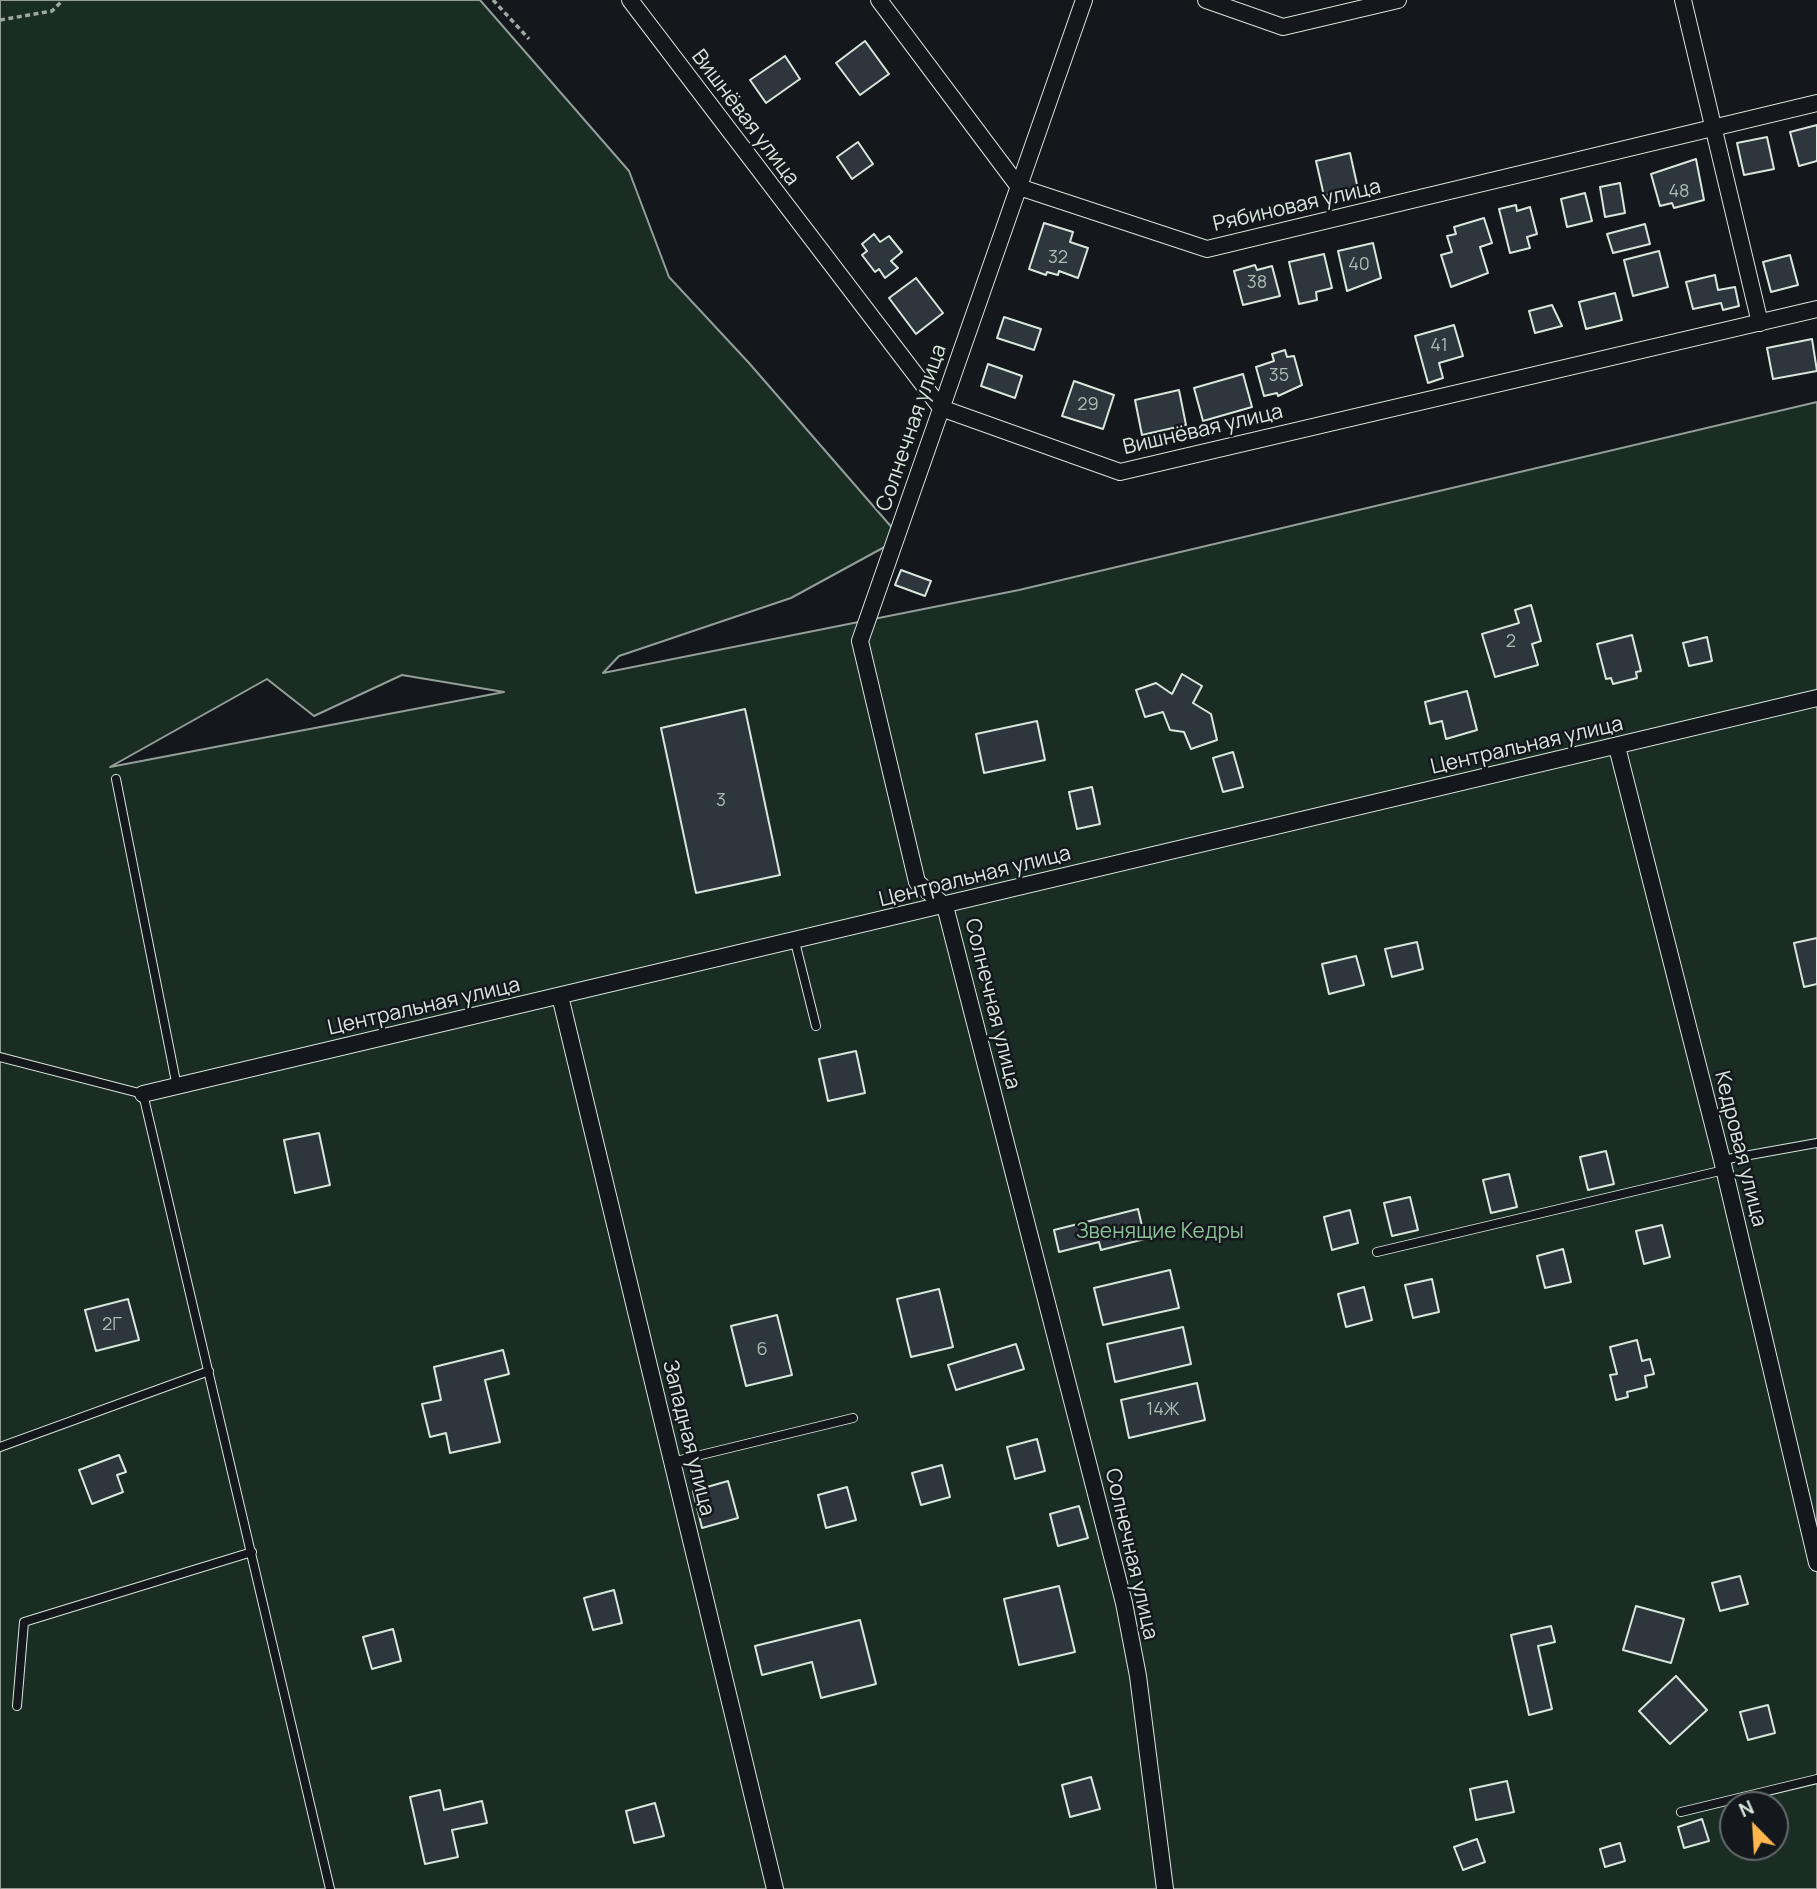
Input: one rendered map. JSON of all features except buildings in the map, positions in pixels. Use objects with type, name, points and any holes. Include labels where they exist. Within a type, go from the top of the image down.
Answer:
[{"type":"street","name":"Вишнёвая улица","points":[[630,0],[941,408],[1120,472],[1817,309]]},
{"type":"street","points":[[879,0],[1019,187]]},
{"type":"street","name":"Солнечная улица","points":[[1084,0],[860,641],[917,882],[945,906],[1124,1603],[1138,1676],[1165,1889]]},
{"type":"street","points":[[1206,0],[1283,27],[1398,0]]},
{"type":"street","points":[[1683,0],[1760,323]]},
{"type":"street","name":"Рябиновая улица","points":[[1019,187],[1207,249],[1817,103]]},
{"type":"street","name":"Центральная улица","points":[[143,1094],[795,942],[1817,698]]},
{"type":"street","name":"Кедровая улица","points":[[1617,747],[1723,1165],[1817,1563]]},
{"type":"street","name":"Западная улица","points":[[559,996],[775,1889]]},
{"type":"lane","points":[[116,779],[177,1087]]},
{"type":"lane","points":[[795,942],[816,1026]]},
{"type":"lane","points":[[0,1057],[143,1094],[331,1889]]},
{"type":"lane","points":[[1377,1252],[1817,1143]]},
{"type":"lane","points":[[0,1447],[209,1371]]},
{"type":"lane","points":[[672,1462],[853,1418]]},
{"type":"lane","points":[[17,1706],[24,1622],[252,1552]]},
{"type":"lane","points":[[1681,1812],[1817,1779]]},
{"type":"path","points":[[0,20],[52,11],[63,0]]},
{"type":"path","points":[[493,0],[528,39]]},
{"type":"green space","name":"Звенящие Кедры","points":[[0,0],[480,0],[629,171],[669,277],[749,363],[901,538],[791,598],[619,656],[603,673],[1019,590],[1817,402],[1817,1889],[0,1889]],"holes":[[[402,675],[504,692],[110,767],[267,679],[314,716]]]}]
